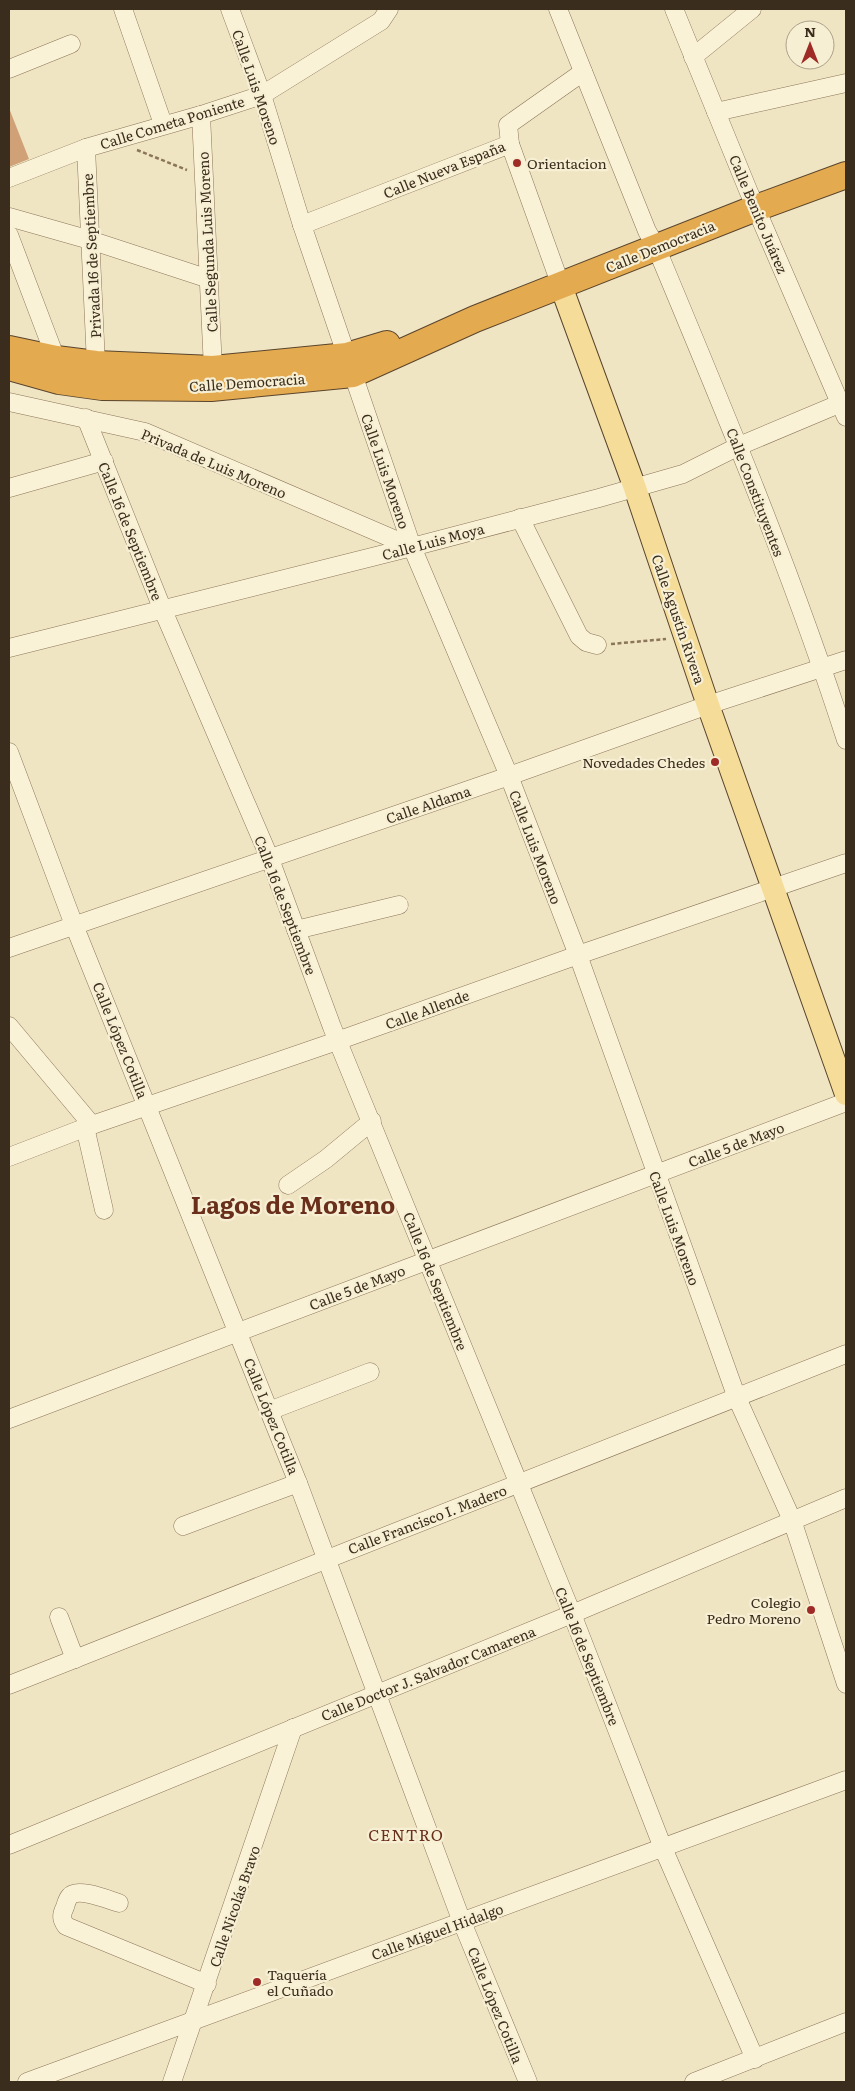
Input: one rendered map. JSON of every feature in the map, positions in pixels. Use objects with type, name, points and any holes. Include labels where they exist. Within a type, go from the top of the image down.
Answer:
[{"type":"highway","name":"Calle Democracia","points":[[9,367],[59,381],[102,386],[210,388],[350,365],[561,286],[846,174]]},
{"type":"highway","name":"Calle Democracia","points":[[9,349],[56,359],[96,364],[213,368],[350,365]]},
{"type":"main road","name":"Calle Agustín Rivera","points":[[561,286],[634,488],[684,637],[846,1094]]},
{"type":"street","points":[[123,9],[164,124]]},
{"type":"street","name":"Calle Luis Moreno","points":[[230,9],[262,95],[302,225],[412,547],[509,776],[578,955],[655,1174],[737,1398],[792,1520],[846,1684]]},
{"type":"street","name":"Calle Constituyentes","points":[[558,9],[647,231],[656,248],[739,446],[823,668],[846,740]]},
{"type":"street","name":"Calle Benito Juárez","points":[[674,9],[756,208],[845,407]]},
{"type":"street","points":[[693,56],[752,9]]},
{"type":"street","name":"Calle Cometa Poniente","points":[[9,178],[86,148],[262,95],[385,15]]},
{"type":"street","points":[[9,69],[71,44]]},
{"type":"street","name":"Calle Nueva España","points":[[302,225],[510,144],[508,125],[583,72]]},
{"type":"street","points":[[716,112],[846,83]]},
{"type":"street","name":"Calle Segunda Luis Moreno","points":[[201,114],[213,368]]},
{"type":"street","name":"Calle Agustín Rivera","points":[[510,144],[561,286]]},
{"type":"street","name":"Privada 16 de Septiembre","points":[[86,148],[96,364]]},
{"type":"street","points":[[9,218],[90,240],[209,279]]},
{"type":"street","points":[[9,235],[56,359]]},
{"type":"street","name":"Privada de Luis Moreno","points":[[9,402],[145,432],[412,547]]},
{"type":"street","name":"Calle Luis Moya","points":[[9,648],[162,608],[412,547],[683,474],[739,446],[845,407]]},
{"type":"street","name":"Calle 16 de Septiembre","points":[[86,418],[162,608],[270,859],[338,1041],[572,1614],[663,1848],[755,2059]]},
{"type":"street","points":[[9,488],[104,461]]},
{"type":"street","points":[[520,518],[578,636],[586,642],[597,645]]},
{"type":"street","name":"Calle Aldama","points":[[9,948],[509,776],[708,705],[846,660]]},
{"type":"street","name":"Calle López Cotilla","points":[[9,752],[74,925],[239,1332],[298,1483],[378,1692],[462,1922],[528,2082]]},
{"type":"street","name":"Calle Allende","points":[[9,1157],[89,1126],[338,1041],[578,955],[773,890],[846,863]]},
{"type":"street","points":[[296,930],[398,905]]},
{"type":"street","points":[[9,1026],[89,1126],[104,1210]]},
{"type":"street","name":"Calle 5 de Mayo","points":[[9,1419],[846,1102]]},
{"type":"street","points":[[288,1185],[326,1159],[372,1121]]},
{"type":"street","name":"Calle Francisco I. Madero","points":[[9,1685],[846,1354]]},
{"type":"street","points":[[269,1411],[370,1372]]},
{"type":"street","points":[[183,1526],[298,1483]]},
{"type":"street","name":"Calle Doctor J. Salvador Camarena","points":[[9,1845],[572,1614],[846,1498]]},
{"type":"street","points":[[59,1617],[75,1659]]},
{"type":"street","name":"Calle Nicolás Bravo","points":[[172,2082],[195,2020],[293,1728]]},
{"type":"street","name":"Calle Miguel Hidalgo","points":[[27,2082],[846,1780]]},
{"type":"street","points":[[119,1903],[74,1892],[69,1896],[61,1915],[66,1926],[207,1984]]},
{"type":"street","points":[[694,2082],[846,2022]]},
{"type":"path","points":[[112,141],[205,177]]},
{"type":"path","points":[[597,645],[684,637]]},
{"type":"building","points":[[9,108],[29,159],[9,167]]},
{"type":"place","name":"Orientacion","points":[[517,163]]},
{"type":"place","name":"Novedades Chedes","points":[[715,762]]},
{"type":"place","name":"Colegio Pedro Moreno","points":[[811,1610]]},
{"type":"place","name":"Taquería el Cuñado","points":[[257,1982]]},
{"type":"district","name":"Lagos de Moreno","points":[[293,1203]]},
{"type":"district","name":"CENTRO","points":[[406,1834]]}]
